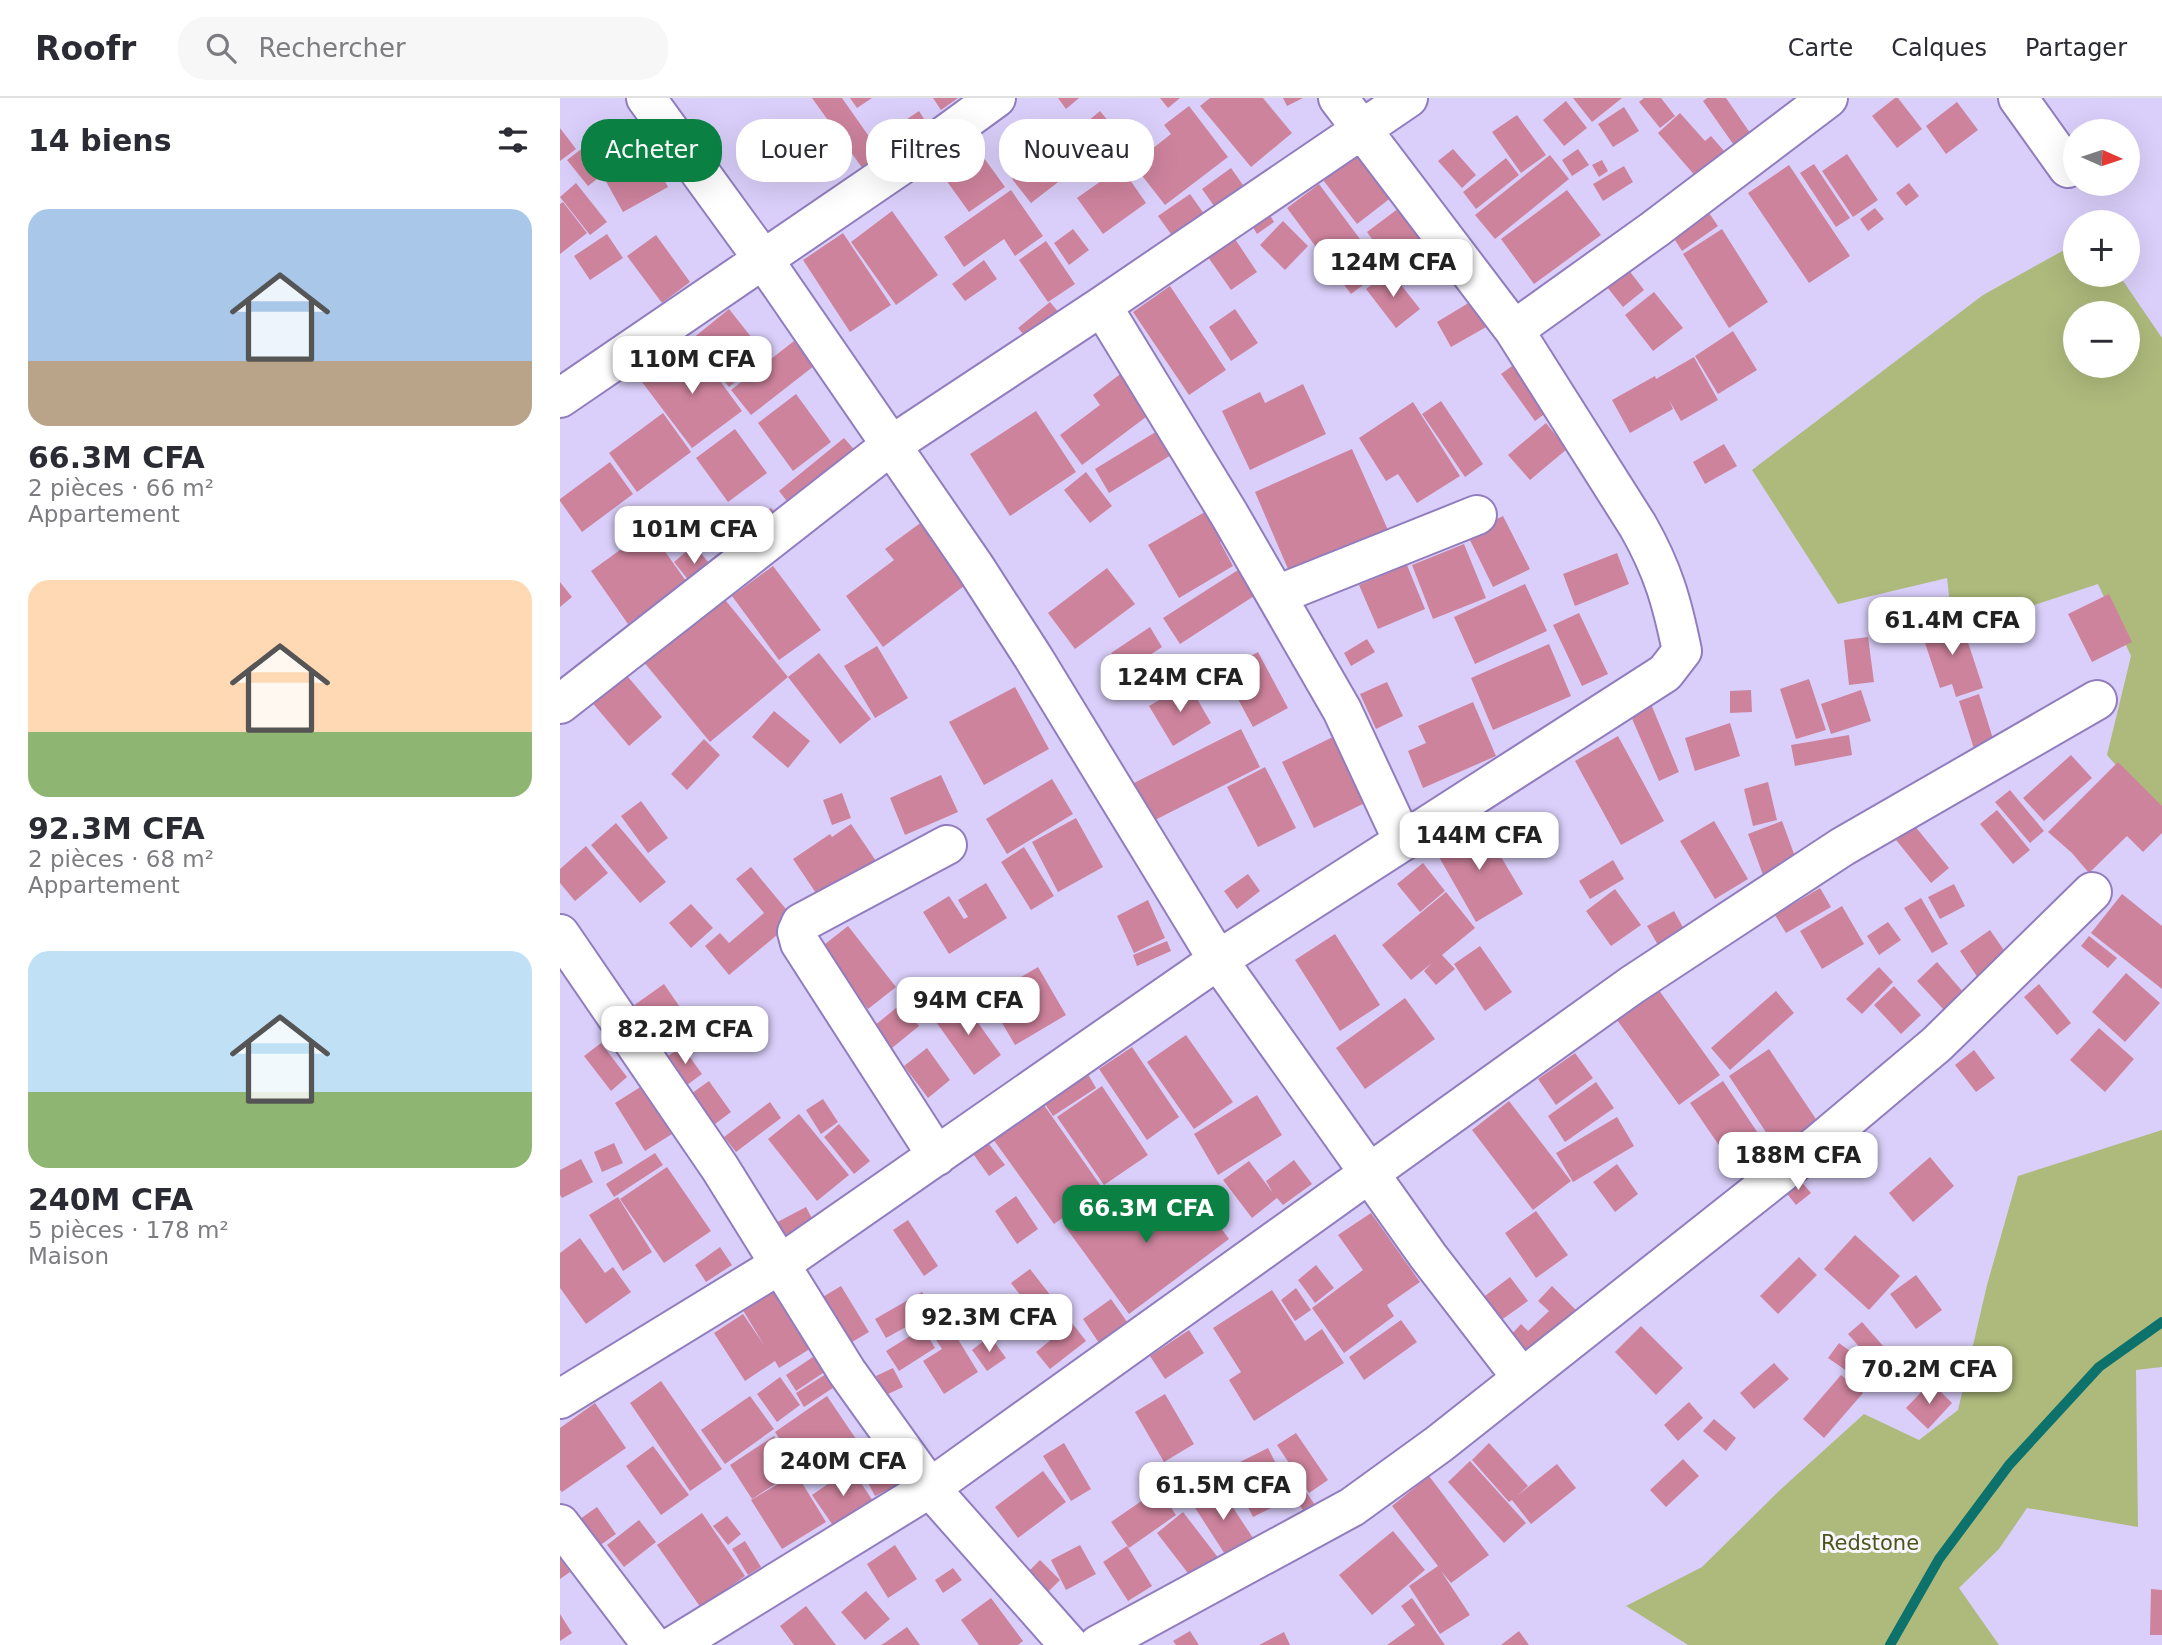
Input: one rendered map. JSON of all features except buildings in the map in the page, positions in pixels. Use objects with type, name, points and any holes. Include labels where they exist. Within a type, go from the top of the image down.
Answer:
[{"type":"street","points":[[646,98],[763,259],[975,567],[1034,657],[1218,960],[1428,1256],[1522,1378]]},
{"type":"street","points":[[560,398],[996,98]]},
{"type":"street","points":[[560,1399],[779,1265],[1218,960],[1665,673],[1682,651],[1672,602],[1654,555],[1514,330],[1338,98]]},
{"type":"street","points":[[560,704],[890,446],[1408,98]]},
{"type":"street","points":[[1514,330],[1656,229],[1828,98]]},
{"type":"street","points":[[2018,98],[2063,161]]},
{"type":"street","points":[[1102,306],[1277,595],[1342,710],[1404,841]]},
{"type":"street","points":[[1277,595],[1477,515]]},
{"type":"street","points":[[675,1645],[930,1488],[1632,985],[1842,847],[2097,700]]},
{"type":"street","points":[[937,1156],[800,943],[797,932],[801,923],[947,845]]},
{"type":"street","points":[[1098,1645],[1352,1507],[1439,1444],[1817,1145],[1937,1044],[2092,892]]},
{"type":"street","points":[[560,934],[720,1168],[846,1372],[930,1488],[1069,1645]]},
{"type":"street","points":[[560,1524],[652,1645]]},
{"type":"green space","points":[[2063,251],[2063,287],[2127,287],[2137,301],[2063,301],[2063,378],[2140,378],[2140,306],[2162,338],[2162,818],[2107,755],[2131,656],[2098,584],[1953,632],[1947,578],[1838,604],[1752,470],[1983,295]]},
{"type":"green space","name":"Redstone","points":[[2162,1130],[2162,1367],[2136,1370],[2138,1527],[2027,1508],[1999,1549],[1959,1588],[1999,1645],[1688,1645],[1626,1606],[1702,1567],[1781,1489],[1864,1414],[1919,1440],[1958,1410],[1987,1285],[2018,1176]]},
{"type":"waterway","points":[[1890,1645],[1939,1559],[2009,1465],[2099,1367],[2162,1322]]}]
